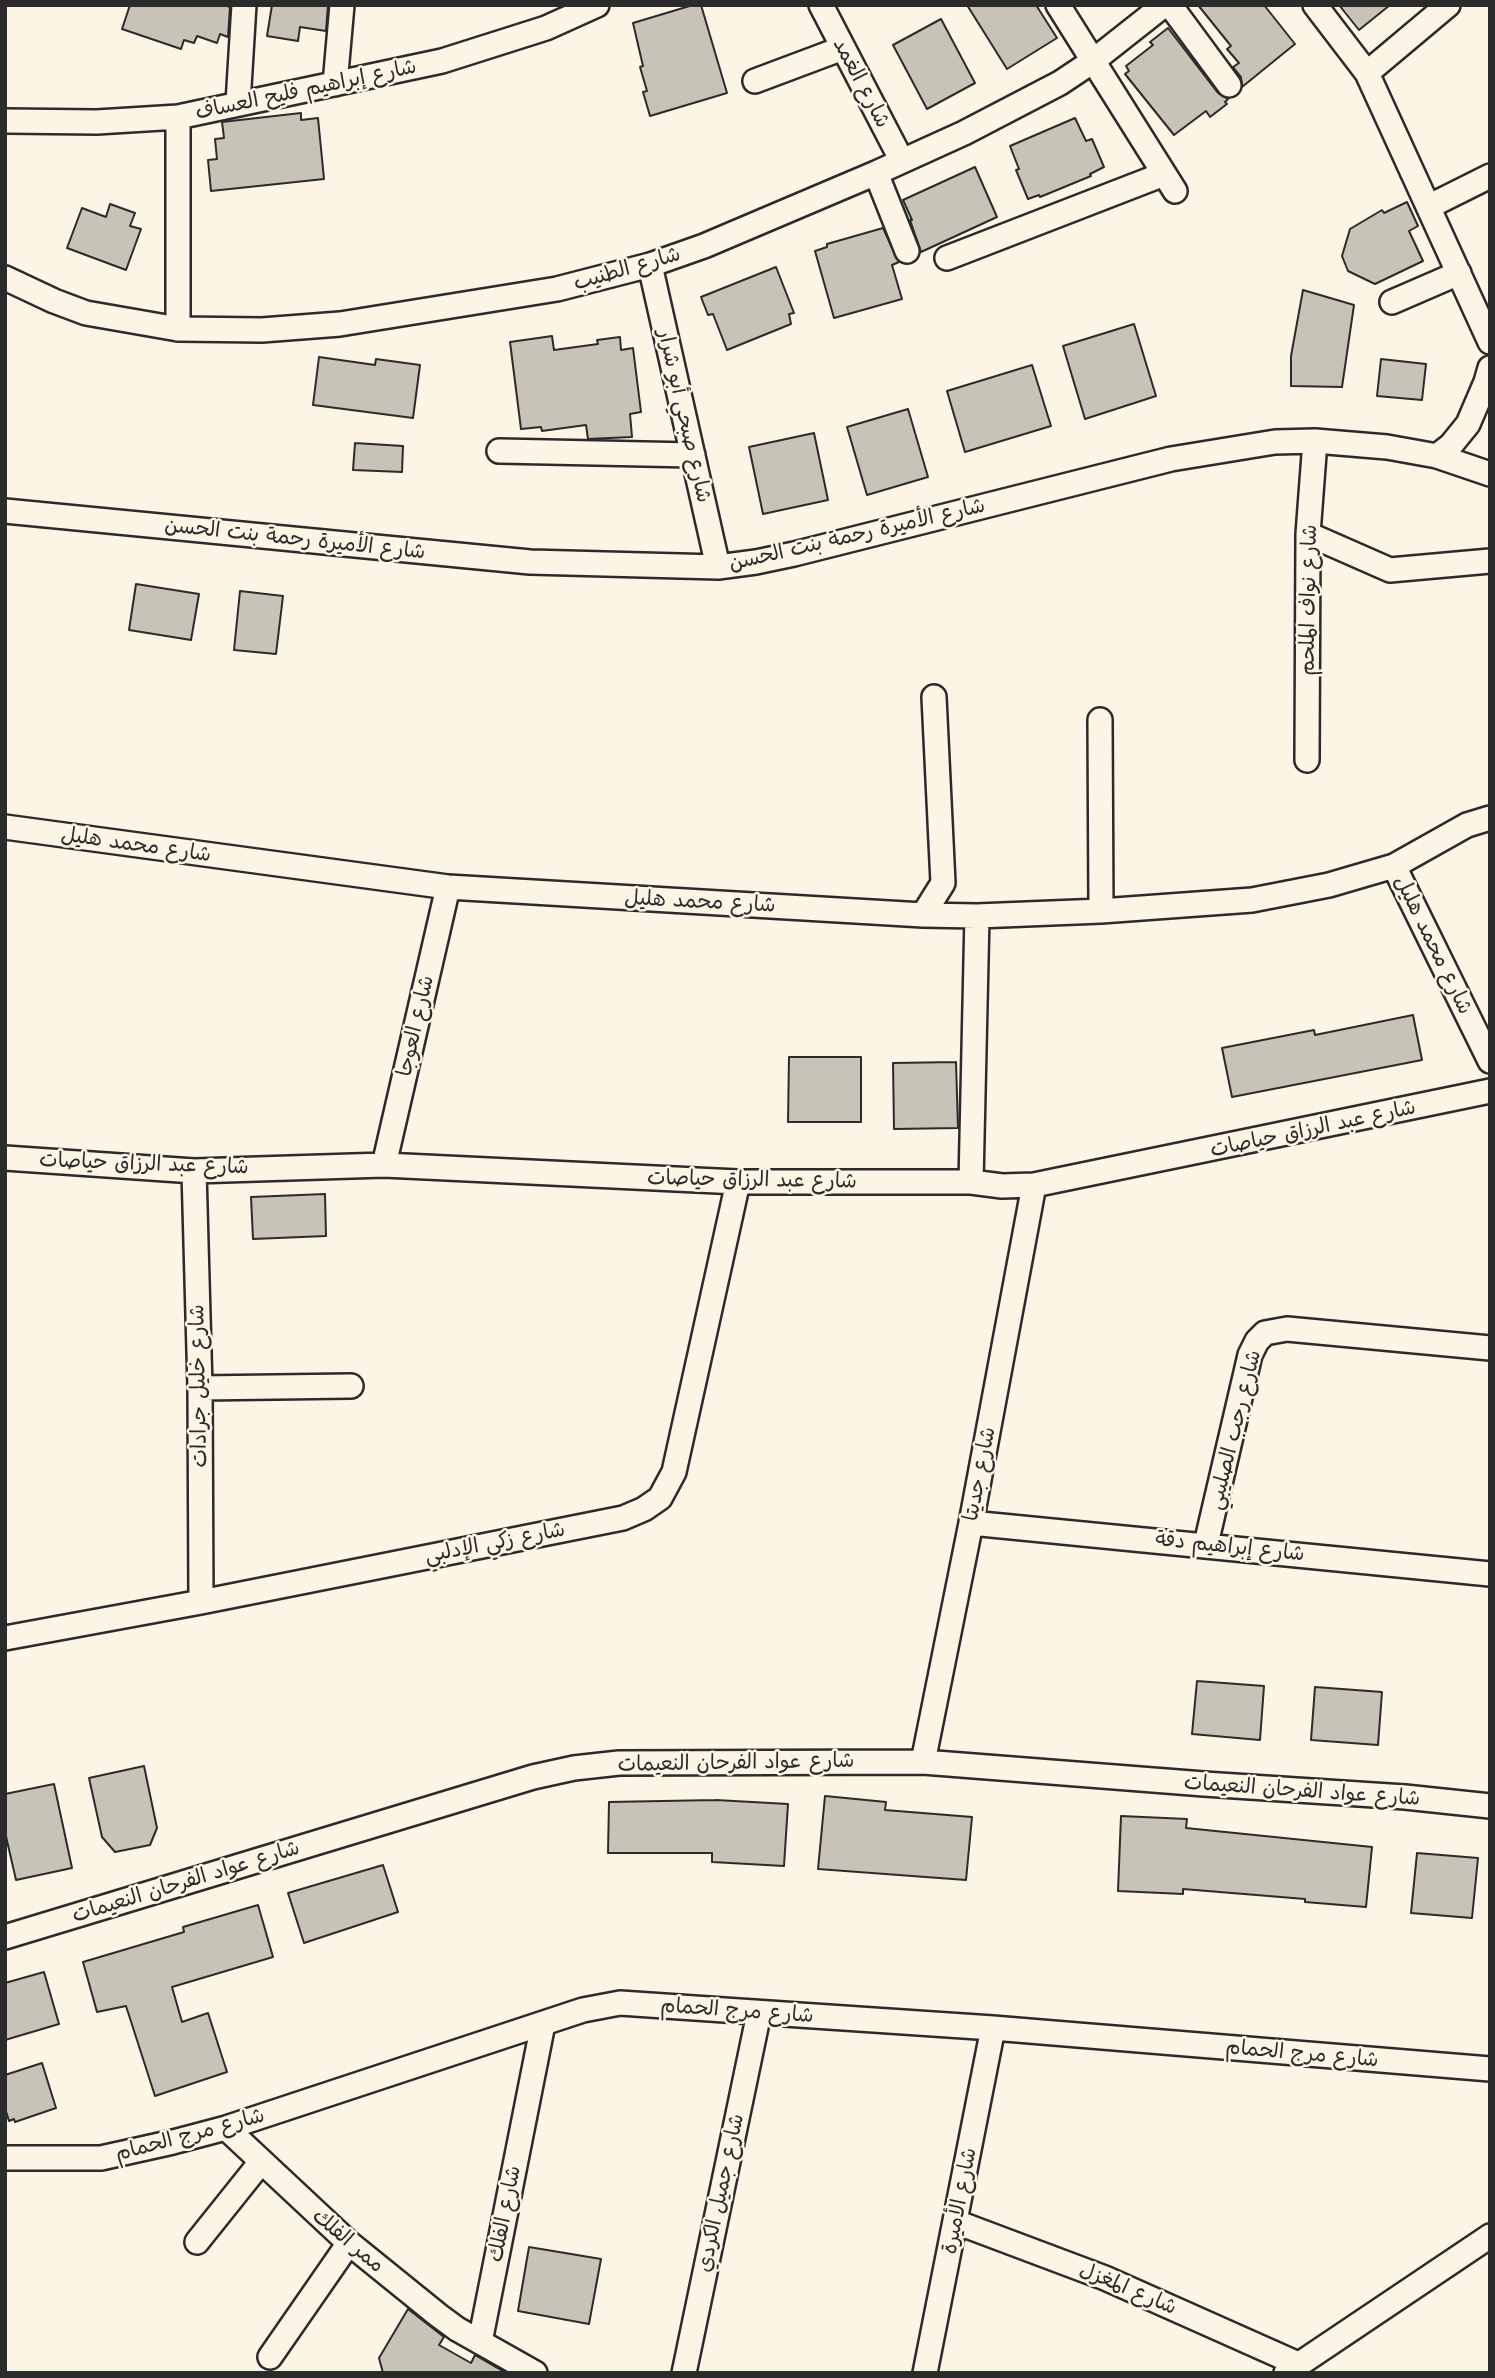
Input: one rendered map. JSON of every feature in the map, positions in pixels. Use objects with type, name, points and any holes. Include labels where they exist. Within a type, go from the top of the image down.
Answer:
[{"type":"street","points":[[238,103],[244,5]]},
{"type":"street","points":[[335,84],[342,5]]},
{"type":"street","name":"شارع إبراهيم فليح العساف","points":[[5,121],[97,122],[178,117],[442,61],[545,28],[597,5]]},
{"type":"street","name":"شارع الغمد","points":[[821,5],[902,161]]},
{"type":"street","points":[[947,258],[1170,183],[1058,5]]},
{"type":"street","points":[[1167,5],[1229,85]]},
{"type":"street","name":"شارع الطنيب","points":[[5,278],[86,313],[178,329],[262,330],[340,324],[557,289],[650,265],[704,246],[902,161],[1017,107],[1060,83],[1167,5]]},
{"type":"street","points":[[1315,5],[1367,73],[1490,342]]},
{"type":"street","points":[[1367,73],[1448,5]]},
{"type":"street","points":[[755,81],[842,48]]},
{"type":"street","points":[[178,117],[178,329]]},
{"type":"street","points":[[876,173],[907,251]]},
{"type":"street","points":[[1430,206],[1490,176]]},
{"type":"street","name":"شارع صبحي أبو شرار","points":[[650,265],[718,567]]},
{"type":"street","points":[[1392,302],[1459,273]]},
{"type":"street","points":[[1437,456],[1451,445],[1468,424],[1490,368]]},
{"type":"street","name":"شارع نواف الملحم","points":[[1307,760],[1308,534],[1315,441]]},
{"type":"street","name":"شارع الأميرة رحمة بنت الحسن","points":[[5,511],[530,562],[718,567],[794,554],[1171,459],[1275,442],[1368,444],[1437,456],[1490,474]]},
{"type":"street","points":[[499,451],[693,455]]},
{"type":"street","points":[[1308,534],[1390,570],[1490,561]]},
{"type":"street","points":[[923,915],[943,883],[934,697]]},
{"type":"street","points":[[1100,720],[1101,911]]},
{"type":"street","points":[[1467,825],[1490,810]]},
{"type":"street","name":"شارع محمد هليل","points":[[5,827],[449,887],[977,916],[1101,911],[1252,900],[1328,885],[1394,866],[1467,825],[1490,818]]},
{"type":"street","name":"شارع محمد هليل","points":[[1394,866],[1490,1062]]},
{"type":"street","name":"شارع العوجا","points":[[383,1165],[449,887]]},
{"type":"street","points":[[971,1182],[977,916]]},
{"type":"street","name":"شارع عبد الرزاق حياصات","points":[[5,1158],[194,1171],[383,1165],[738,1182],[971,1182],[1002,1186],[1034,1185],[1490,1091]]},
{"type":"street","name":"شارع خليل جرادات","points":[[194,1171],[200,1388],[201,1602]]},
{"type":"street","name":"شارع زكي الإدلبي","points":[[5,1638],[623,1518],[644,1509],[660,1498],[674,1472],[738,1182]]},
{"type":"street","name":"شارع جديتا","points":[[923,1762],[1034,1185]]},
{"type":"street","name":"شارع رجب الصليبي","points":[[1206,1545],[1250,1355],[1257,1341],[1265,1333],[1287,1329],[1490,1348]]},
{"type":"street","points":[[200,1388],[351,1385]]},
{"type":"street","name":"شارع إبراهيم دقة","points":[[971,1523],[1490,1573]]},
{"type":"street","name":"شارع عواد الفرحان النعيمات","points":[[5,1937],[533,1777],[573,1768],[619,1763],[923,1762],[1405,1797],[1490,1806]]},
{"type":"street","name":"شارع مرج الحمام","points":[[5,2158],[101,2158],[128,2154],[226,2128],[583,2010],[620,2003],[993,2028],[1490,2069]]},
{"type":"street","name":"شارع جميل الكردي","points":[[684,2373],[759,2012]]},
{"type":"street","name":"شارع الفلك","points":[[480,2342],[543,2024]]},
{"type":"street","name":"شارع الأميرة","points":[[925,2373],[993,2028]]},
{"type":"street","name":"ممر الفلك","points":[[226,2128],[348,2243],[438,2315],[480,2342]]},
{"type":"street","points":[[197,2242],[261,2162]]},
{"type":"street","name":"شارع المغزل","points":[[956,2222],[1105,2278],[1292,2368]]},
{"type":"street","points":[[1292,2368],[1490,2236]]},
{"type":"street","points":[[270,2357],[348,2243]]},
{"type":"street","points":[[480,2342],[535,2373]]},
{"type":"building","points":[[130,5],[224,5],[230,7],[228,37],[220,34],[217,43],[197,36],[194,43],[184,40],[181,49],[122,29]]},
{"type":"building","points":[[272,5],[328,5],[326,31],[300,27],[298,41],[267,36]]},
{"type":"building","points":[[701,5],[727,93],[650,116],[643,92],[647,91],[633,23]]},
{"type":"building","points":[[967,5],[1036,5],[1057,38],[1007,69]]},
{"type":"building","points":[[1198,5],[1264,5],[1295,44],[1242,87],[1241,77],[1233,67],[1239,63],[1227,49],[1231,46]]},
{"type":"building","points":[[1339,5],[1390,5],[1359,30]]},
{"type":"building","points":[[941,19],[975,83],[927,109],[893,45]]},
{"type":"building","points":[[1168,28],[1218,93],[1228,99],[1225,102],[1227,104],[1210,117],[1206,111],[1174,135],[1125,74],[1129,71],[1126,66],[1153,45],[1150,42]]},
{"type":"building","points":[[301,113],[301,120],[318,118],[324,179],[211,191],[208,160],[217,159],[215,139],[224,138],[222,122]]},
{"type":"building","points":[[1075,118],[1086,141],[1092,139],[1104,167],[1090,174],[1091,176],[1040,197],[1039,195],[1028,199],[1010,146]]},
{"type":"building","points":[[975,167],[997,217],[921,252],[903,200]]},
{"type":"building","points":[[1407,202],[1418,226],[1409,231],[1423,261],[1375,284],[1348,271],[1342,256],[1350,229],[1382,210],[1384,213]]},
{"type":"building","points":[[110,204],[135,213],[130,226],[141,229],[126,270],[67,248],[82,208],[106,217]]},
{"type":"building","points":[[883,228],[899,262],[892,265],[902,299],[834,318],[815,251],[827,247],[827,244]]},
{"type":"building","points":[[776,267],[794,313],[789,314],[791,324],[727,350],[713,314],[708,315],[701,297]]},
{"type":"building","points":[[1303,290],[1354,305],[1342,387],[1291,386],[1291,356]]},
{"type":"building","points":[[1134,324],[1156,396],[1085,419],[1063,346]]},
{"type":"building","points":[[552,336],[554,350],[598,344],[597,340],[620,337],[621,350],[633,348],[641,412],[630,414],[632,437],[588,439],[586,425],[542,431],[541,427],[521,429],[510,342]]},
{"type":"building","points":[[319,357],[375,365],[376,359],[420,365],[413,418],[313,405]]},
{"type":"building","points":[[1381,359],[1426,364],[1422,400],[1377,396]]},
{"type":"building","points":[[1032,365],[1051,426],[965,452],[947,391]]},
{"type":"building","points":[[908,409],[928,477],[867,495],[847,427]]},
{"type":"building","points":[[814,433],[828,500],[763,514],[749,447]]},
{"type":"building","points":[[355,443],[403,446],[402,472],[353,470]]},
{"type":"building","points":[[136,584],[199,594],[191,640],[129,630]]},
{"type":"building","points":[[240,591],[283,596],[276,654],[234,650]]},
{"type":"building","points":[[1413,1015],[1422,1060],[1232,1097],[1222,1048],[1314,1030],[1315,1035]]},
{"type":"building","points":[[789,1057],[861,1057],[861,1122],[788,1122]]},
{"type":"building","points":[[956,1062],[958,1128],[894,1129],[893,1063]]},
{"type":"building","points":[[325,1194],[326,1236],[253,1239],[251,1197]]},
{"type":"building","points":[[1197,1681],[1264,1686],[1260,1740],[1192,1734]]},
{"type":"building","points":[[1315,1687],[1382,1692],[1378,1745],[1311,1740]]},
{"type":"building","points":[[144,1766],[157,1828],[150,1845],[115,1852],[102,1837],[89,1778]]},
{"type":"building","points":[[54,1784],[72,1868],[16,1880],[5,1832],[5,1794]]},
{"type":"building","points":[[825,1796],[886,1802],[885,1810],[972,1817],[966,1880],[818,1869]]},
{"type":"building","points":[[716,1800],[788,1804],[784,1866],[712,1862],[712,1853],[608,1853],[609,1802]]},
{"type":"building","points":[[1121,1816],[1187,1819],[1186,1828],[1372,1847],[1366,1907],[1183,1889],[1183,1894],[1118,1891]]},
{"type":"building","points":[[1417,1853],[1478,1858],[1472,1918],[1411,1913]]},
{"type":"building","points":[[383,1865],[398,1912],[304,1943],[288,1893]]},
{"type":"building","points":[[258,1905],[273,1957],[172,1987],[182,2022],[208,2013],[227,2072],[155,2096],[126,2006],[97,2012],[83,1962],[184,1932],[183,1927]]},
{"type":"building","points":[[44,1972],[59,2024],[5,2040],[5,1983]]},
{"type":"building","points":[[42,2063],[56,2108],[15,2122],[14,2119],[9,2121],[5,2108],[5,2075]]},
{"type":"building","points":[[529,2247],[601,2259],[589,2324],[518,2311]]},
{"type":"building","points":[[408,2309],[444,2337],[439,2345],[471,2363],[475,2355],[506,2373],[383,2373],[379,2358]]}]
